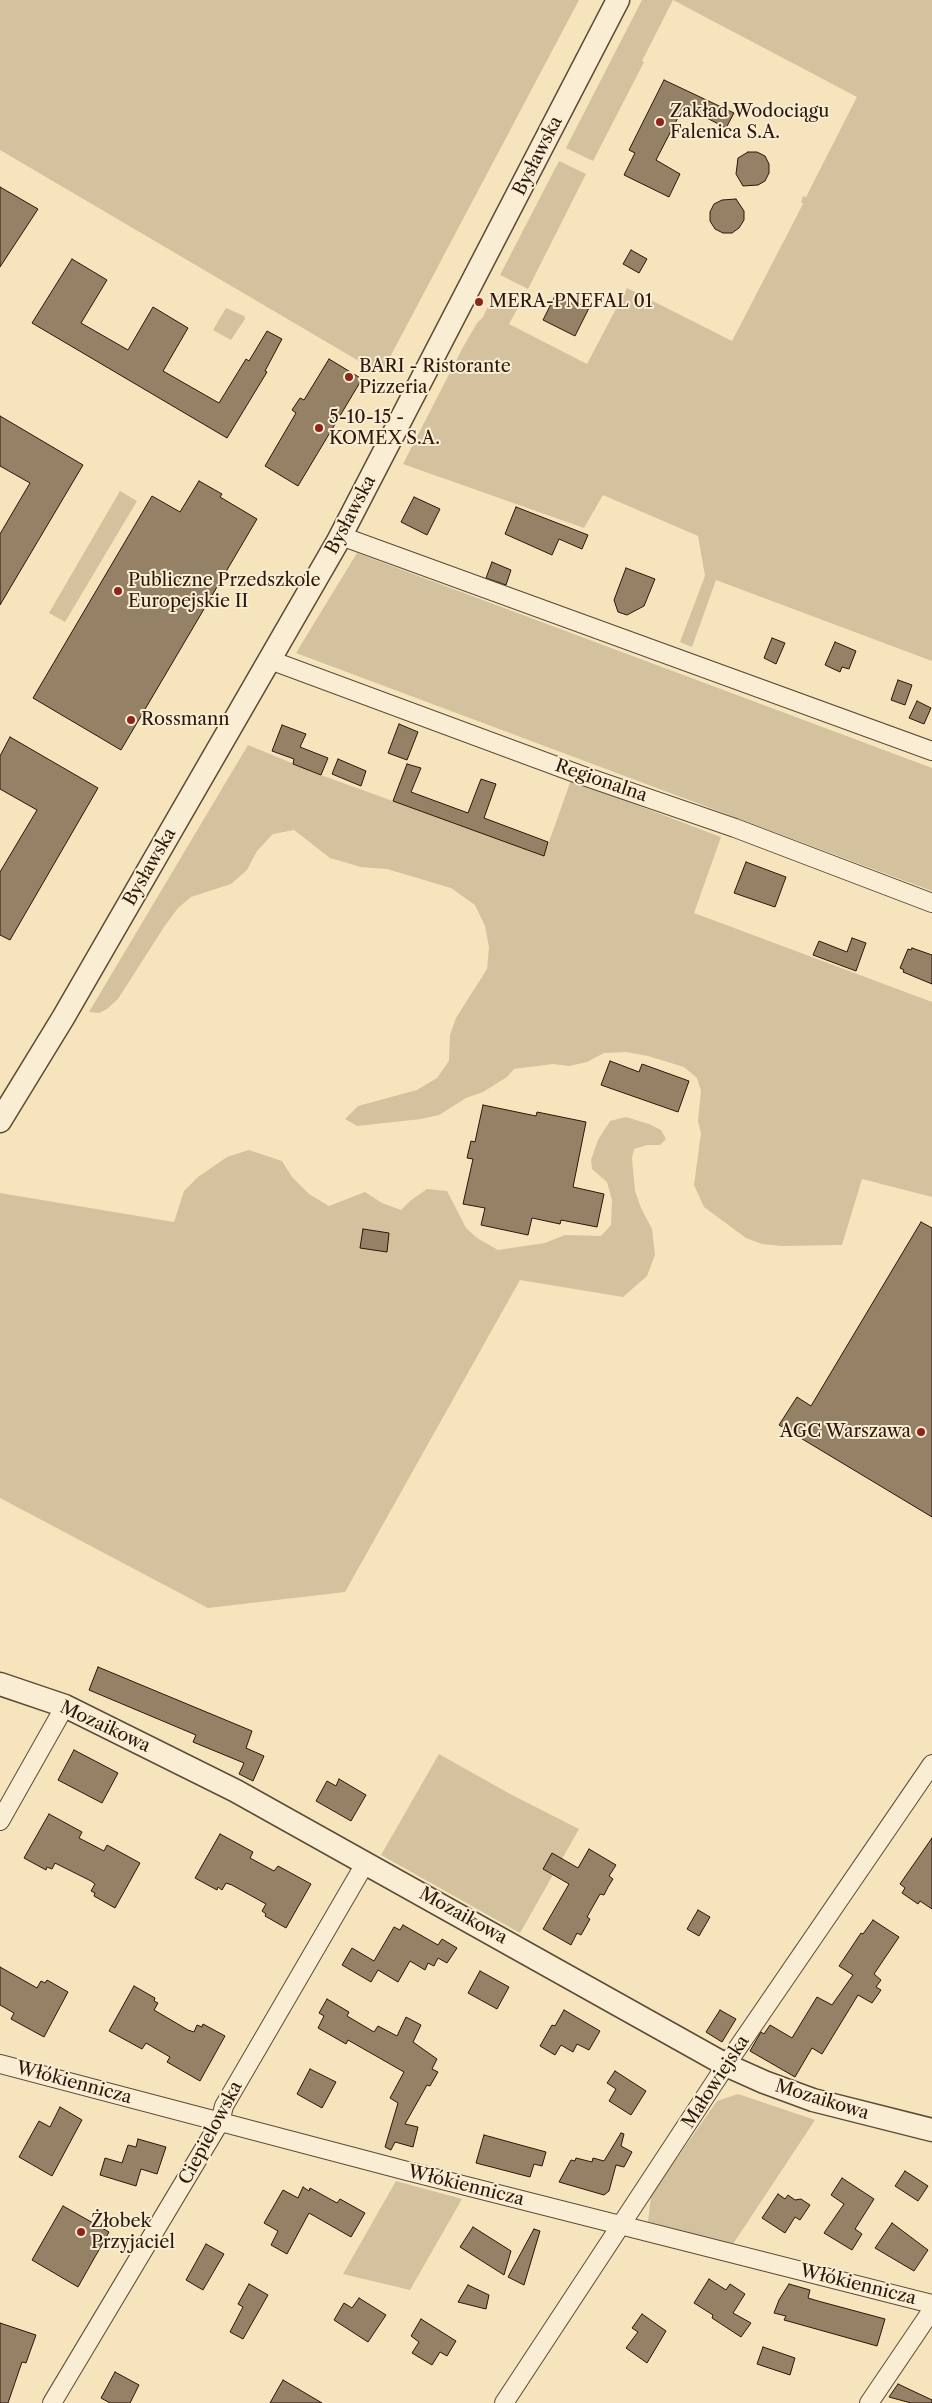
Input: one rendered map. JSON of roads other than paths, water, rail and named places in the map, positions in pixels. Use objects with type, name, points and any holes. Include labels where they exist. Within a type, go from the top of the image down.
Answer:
[{"type":"street","name":"Bysławska","points":[[0,1121],[63,1018],[340,536],[618,0]]},
{"type":"street","points":[[340,536],[932,751]]},
{"type":"street","name":"Regionalna","points":[[270,660],[578,774],[735,828],[932,903]]},
{"type":"street","name":"Mozaikowa","points":[[0,1684],[65,1706],[236,1791],[726,2065],[764,2082],[813,2100],[932,2130]]},
{"type":"street","points":[[0,1821],[65,1706]]},
{"type":"street","name":"Małowiejska","points":[[504,2403],[726,2065],[932,1764]]},
{"type":"street","name":"Ciepielowska","points":[[52,2403],[220,2122],[224,2106],[366,1862]]},
{"type":"street","name":"Włókiennicza","points":[[0,2064],[621,2226],[932,2304]]},
{"type":"street","points":[[869,2403],[932,2310]]},
{"type":"place","name":"Zakład Wodociągu Falenica S.A.","points":[[660,122]]},
{"type":"place","name":"MERA-PNEFAL 01","points":[[479,302]]},
{"type":"place","name":"BARI - Ristorante Pizzeria","points":[[349,377]]},
{"type":"place","name":"5-10-15 - KOMEX S.A.","points":[[319,428]]},
{"type":"place","name":"Publiczne Przedszkole Europejskie II","points":[[118,591]]},
{"type":"place","name":"Rossmann","points":[[131,720]]},
{"type":"place","name":"AGC Warszawa","points":[[921,1432]]},
{"type":"place","name":"Żłobek Przyjaciel","points":[[81,2232]]}]
